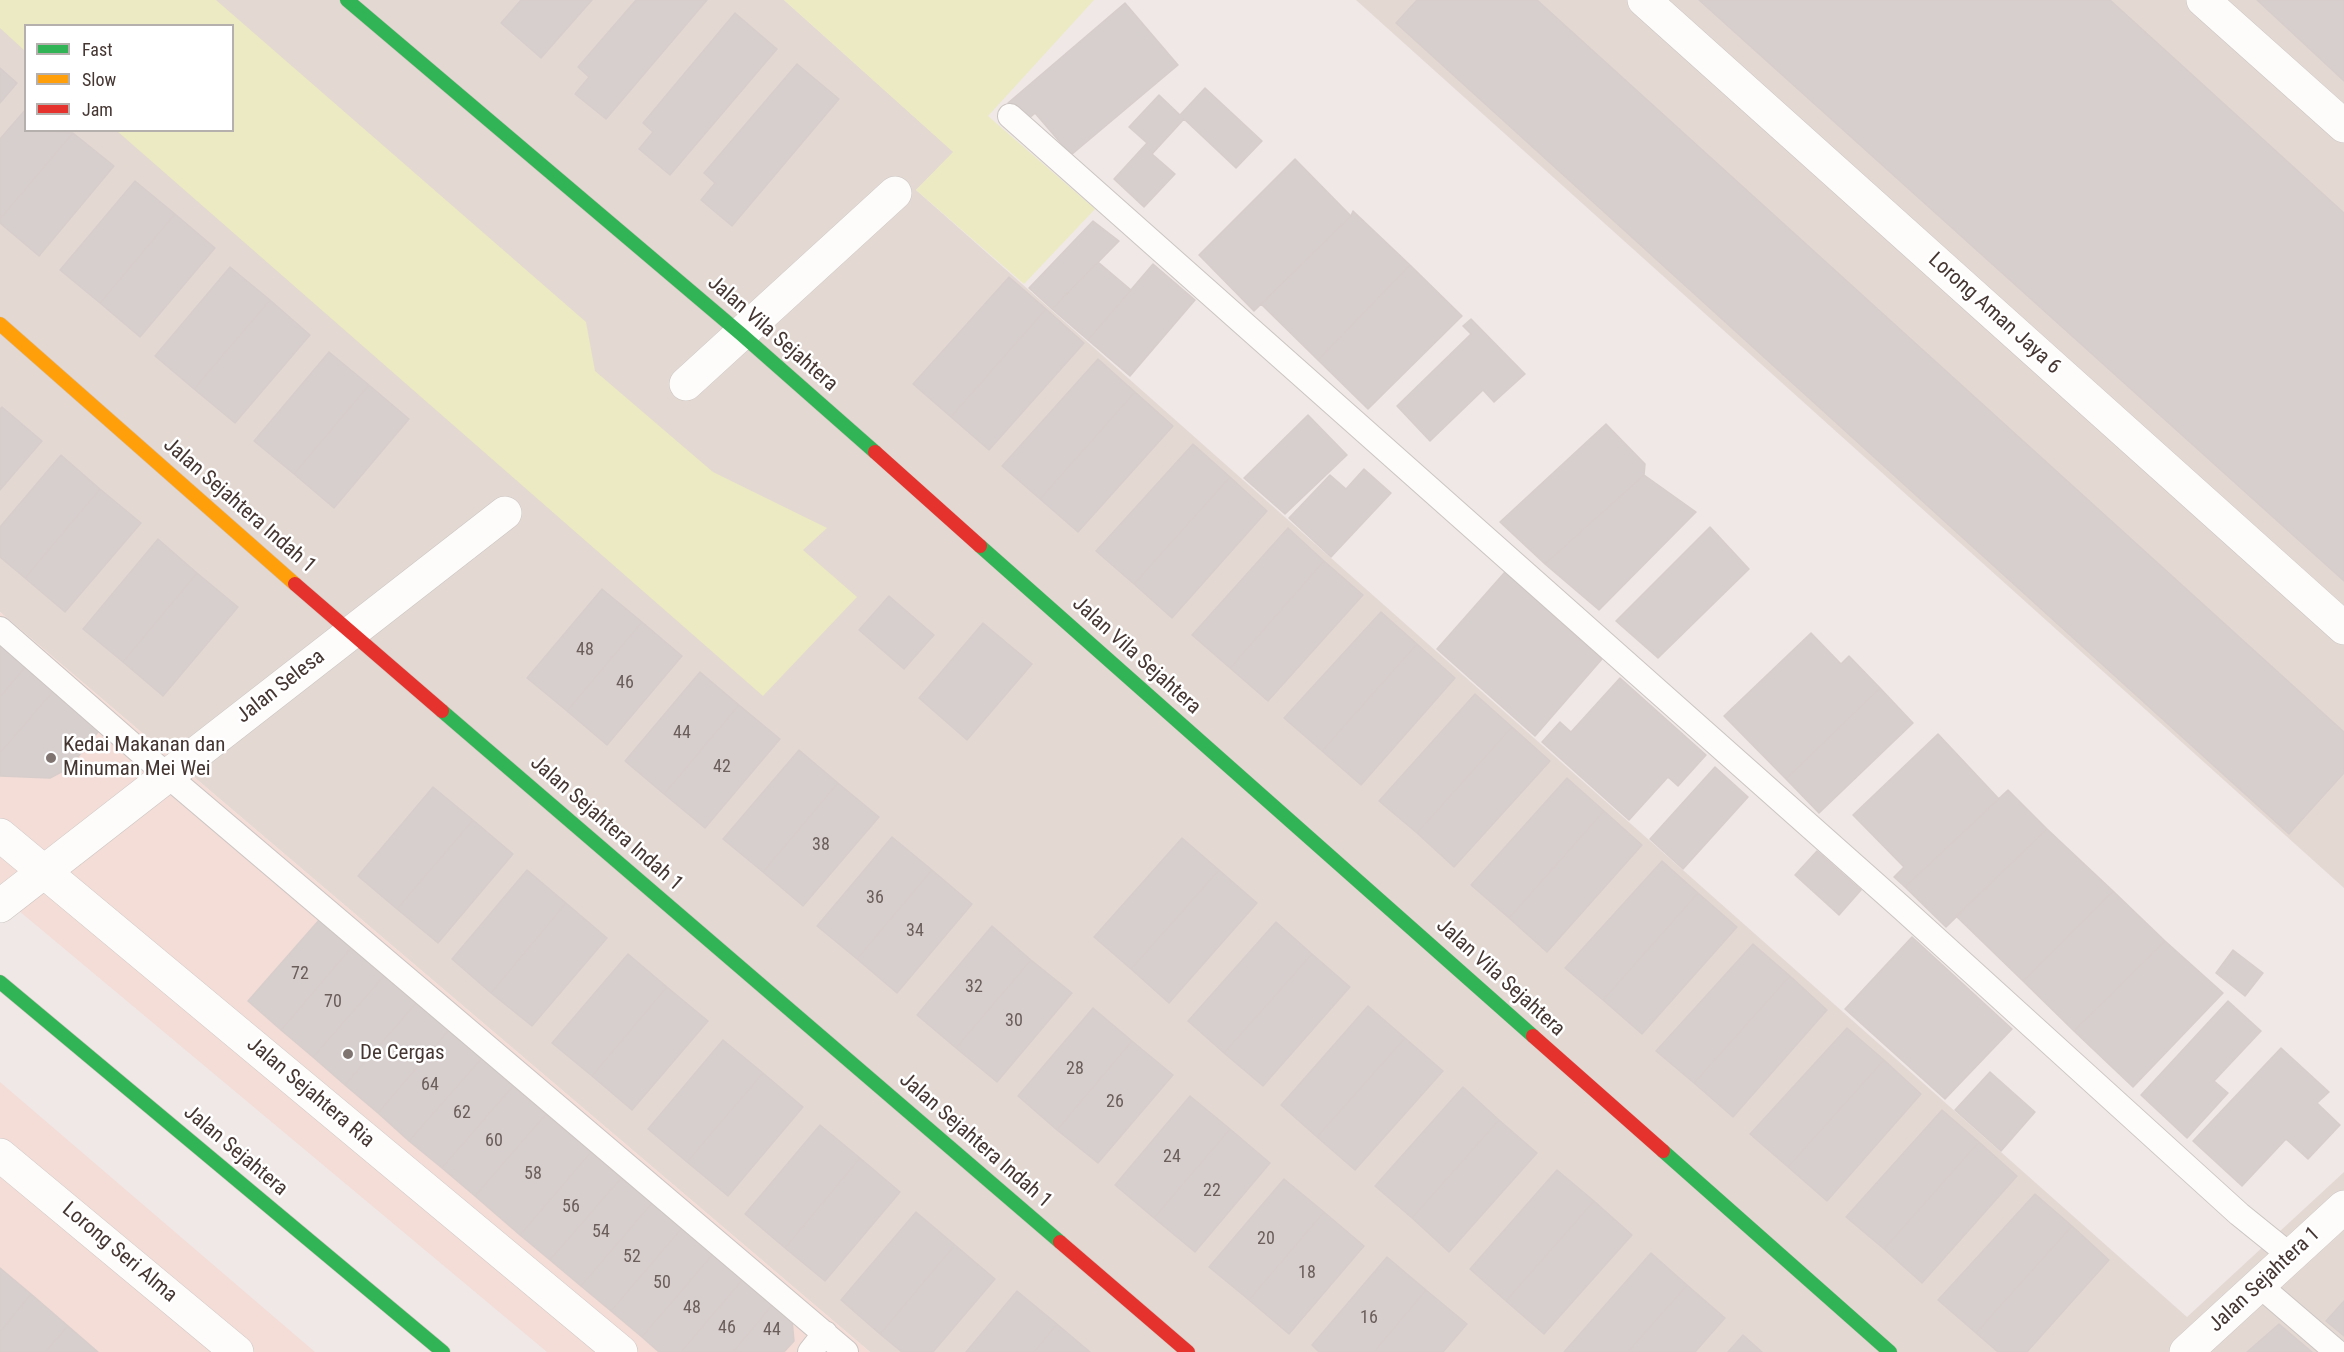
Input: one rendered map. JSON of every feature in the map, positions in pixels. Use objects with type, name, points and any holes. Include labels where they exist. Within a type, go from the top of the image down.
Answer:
[{"type":"street","name":"Jalan Vila Sejahtera","points":[[347,0],[741,334],[1890,1352]]},
{"type":"street","name":"Lorong Aman Jaya 6","points":[[1644,0],[2344,628]]},
{"type":"street","points":[[2203,0],[2344,126]]},
{"type":"street","points":[[686,384],[895,193]]},
{"type":"street","name":"Jalan Sejahtera Indah 1","points":[[0,324],[351,633],[1188,1352]]},
{"type":"street","name":"Jalan Selesa","points":[[0,906],[506,513]]},
{"type":"street","name":"Jalan Sejahtera Ria","points":[[0,835],[621,1352]]},
{"type":"street","name":"Jalan Sejahtera","points":[[0,982],[443,1352]]},
{"type":"street","name":"Lorong Seri Alma","points":[[0,1155],[237,1352]]},
{"type":"street","name":"Jalan Sejahtera 1","points":[[2186,1352],[2344,1207]]},
{"type":"lane","points":[[1010,116],[1893,900],[2239,1214],[2291,1256]]},
{"type":"lane","points":[[0,629],[817,1343],[846,1352]]},
{"type":"lane","points":[[2259,1285],[2337,1352]]},
{"type":"shaded area","points":[[0,0],[784,0],[954,152],[916,190],[2187,1317],[2344,1172],[2344,1352],[870,1352],[0,612]]},
{"type":"shaded area","points":[[1356,0],[2344,0],[2344,888]]},
{"type":"shaded area","points":[[0,612],[870,1352],[547,1352],[0,895]]},
{"type":"shaded area","points":[[0,1082],[315,1352],[0,1352]]},
{"type":"green space","points":[[0,0],[216,0],[586,322],[595,371],[713,472],[827,528],[803,550],[857,597],[763,696],[118,132],[234,132],[234,24],[24,24],[24,50],[0,28]]},
{"type":"green space","points":[[784,0],[1094,0],[988,116],[1095,209],[1024,284],[916,190],[953,152]]},
{"type":"building","points":[[521,0],[592,0],[541,58],[501,23]]},
{"type":"building","points":[[636,0],[707,0],[606,119],[575,94],[589,77],[578,67]]},
{"type":"building","points":[[1417,0],[1537,0],[2344,732],[2344,773],[2289,834],[1396,23]]},
{"type":"building","points":[[1699,0],[2110,0],[2344,213],[2344,581]]},
{"type":"building","points":[[2257,0],[2344,0],[2344,81]]},
{"type":"building","points":[[1125,3],[1178,65],[1071,155],[1035,113],[1024,123],[1008,103]]},
{"type":"building","points":[[735,13],[777,49],[670,175],[639,149],[653,132],[643,123]]},
{"type":"building","points":[[797,64],[839,99],[732,226],[701,200],[715,183],[704,173]]},
{"type":"building","points":[[0,68],[17,83],[0,103]]},
{"type":"building","points":[[1205,88],[1262,141],[1236,168],[1184,119],[1152,154],[1175,174],[1144,207],[1114,179],[1147,143],[1129,127],[1159,95],[1180,115]]},
{"type":"building","points":[[24,111],[24,132],[73,133],[0,219],[0,139]]},
{"type":"building","points":[[73,133],[114,166],[39,256],[0,223],[0,219]]},
{"type":"building","points":[[1295,159],[1351,216],[1254,311],[1199,255]]},
{"type":"building","points":[[135,181],[175,214],[100,303],[60,270]]},
{"type":"building","points":[[1353,211],[1410,265],[1318,360],[1261,304],[1351,216]]},
{"type":"building","points":[[175,214],[215,248],[140,337],[100,303]]},
{"type":"building","points":[[1093,221],[1119,241],[1052,309],[1029,288]]},
{"type":"building","points":[[1098,262],[1131,290],[1088,340],[1052,309]]},
{"type":"building","points":[[1153,264],[1195,300],[1130,376],[1088,340]]},
{"type":"building","points":[[1410,265],[1462,316],[1368,409],[1318,360]]},
{"type":"building","points":[[230,267],[270,300],[194,389],[155,356]]},
{"type":"building","points":[[1009,277],[1046,309],[951,417],[913,384]]},
{"type":"building","points":[[270,300],[310,335],[235,423],[194,389]]},
{"type":"building","points":[[1046,309],[1084,343],[989,450],[951,417]]},
{"type":"building","points":[[1471,319],[1525,374],[1494,402],[1483,390],[1430,441],[1397,406],[1471,334],[1463,326]]},
{"type":"building","points":[[329,352],[369,385],[294,474],[254,441]]},
{"type":"building","points":[[1098,359],[1135,392],[1040,499],[1002,466]]},
{"type":"building","points":[[369,385],[409,419],[334,508],[294,474]]},
{"type":"building","points":[[1135,392],[1173,426],[1078,532],[1040,499]]},
{"type":"building","points":[[2,407],[42,441],[0,490],[0,409]]},
{"type":"building","points":[[1308,415],[1347,455],[1285,514],[1244,478]]},
{"type":"building","points":[[1606,424],[1645,464],[1644,475],[1545,564],[1500,522]]},
{"type":"building","points":[[1193,444],[1230,477],[1134,584],[1096,551]]},
{"type":"building","points":[[61,455],[100,489],[25,578],[0,557],[0,527]]},
{"type":"building","points":[[1364,469],[1391,493],[1331,557],[1289,518],[1330,475],[1346,489]]},
{"type":"building","points":[[1644,475],[1696,512],[1599,610],[1545,564]]},
{"type":"building","points":[[1230,477],[1267,511],[1172,618],[1134,584]]},
{"type":"building","points":[[100,489],[141,523],[65,612],[25,578]]},
{"type":"building","points":[[1710,527],[1749,569],[1658,658],[1616,621]]},
{"type":"building","points":[[1288,528],[1324,561],[1230,668],[1192,635]]},
{"type":"building","points":[[158,539],[197,573],[123,662],[83,629]]},
{"type":"building","points":[[1324,561],[1363,595],[1268,701],[1230,668]]},
{"type":"building","points":[[1505,572],[1602,659],[1535,736],[1437,649]]},
{"type":"building","points":[[197,573],[238,607],[163,696],[123,662]]},
{"type":"building","points":[[602,589],[642,622],[567,711],[527,678]]},
{"type":"building","points":[[889,596],[934,635],[904,669],[859,630]]},
{"type":"building","points":[[1381,612],[1417,644],[1322,751],[1284,718]]},
{"type":"building","points":[[642,622],[682,656],[607,745],[567,711]]},
{"type":"building","points":[[983,623],[1032,664],[967,740],[919,698]]},
{"type":"building","points":[[1811,633],[1841,664],[1849,656],[1880,688],[1786,779],[1724,716]]},
{"type":"building","points":[[0,642],[27,665],[0,697]]},
{"type":"building","points":[[1417,644],[1455,678],[1361,785],[1322,751]]},
{"type":"building","points":[[27,665],[55,689],[0,753],[0,697]]},
{"type":"building","points":[[700,672],[739,705],[664,794],[625,761]]},
{"type":"building","points":[[1620,678],[1706,755],[1678,786],[1668,777],[1629,820],[1542,742],[1560,722],[1571,732]]},
{"type":"building","points":[[1880,688],[1913,723],[1819,813],[1786,779]]},
{"type":"building","points":[[55,689],[102,727],[69,768],[50,778],[0,776],[0,753]]},
{"type":"building","points":[[1475,694],[1512,727],[1417,833],[1379,801]]},
{"type":"building","points":[[739,705],[780,739],[705,828],[664,794]]},
{"type":"building","points":[[1512,727],[1550,761],[1454,867],[1417,833]]},
{"type":"building","points":[[1938,734],[1999,799],[1905,887],[1894,877],[1904,867],[1853,815]]},
{"type":"building","points":[[799,750],[838,783],[763,872],[723,839]]},
{"type":"building","points":[[1715,767],[1748,797],[1683,869],[1650,839]]},
{"type":"building","points":[[1567,778],[1604,811],[1509,918],[1471,885]]},
{"type":"building","points":[[838,783],[879,817],[803,906],[763,872]]},
{"type":"building","points":[[433,787],[473,820],[397,909],[358,876]]},
{"type":"building","points":[[2008,790],[2047,829],[1946,927],[1905,887]]},
{"type":"building","points":[[1604,811],[1642,845],[1547,952],[1509,918]]},
{"type":"building","points":[[473,820],[513,854],[438,943],[397,909]]},
{"type":"building","points":[[2047,829],[2113,891],[2023,981],[1956,916]]},
{"type":"building","points":[[892,837],[932,870],[857,959],[817,926]]},
{"type":"building","points":[[1182,838],[1219,870],[1131,969],[1094,937]]},
{"type":"building","points":[[1817,851],[1861,890],[1839,915],[1795,875]]},
{"type":"building","points":[[1662,861],[1698,893],[1603,1000],[1565,968]]},
{"type":"building","points":[[527,870],[566,903],[491,993],[452,959]]},
{"type":"building","points":[[932,870],[972,904],[897,993],[857,959]]},
{"type":"building","points":[[1219,870],[1257,903],[1169,1003],[1131,969]]},
{"type":"building","points":[[2113,891],[2165,941],[2074,1031],[2023,981]]},
{"type":"building","points":[[1698,893],[1737,927],[1642,1034],[1603,1000]]},
{"type":"building","points":[[566,903],[607,938],[532,1026],[491,993]]},
{"type":"building","points":[[320,919],[352,947],[281,1030],[248,1001]]},
{"type":"building","points":[[1276,922],[1312,954],[1224,1053],[1188,1021]]},
{"type":"building","points":[[992,926],[1031,960],[956,1048],[917,1015]]},
{"type":"building","points":[[1912,937],[2012,1029],[1945,1099],[1845,1009]]},
{"type":"building","points":[[2165,941],[2223,993],[2133,1087],[2074,1031]]},
{"type":"building","points":[[1753,944],[1790,976],[1694,1083],[1656,1051]]},
{"type":"building","points":[[352,947],[385,975],[313,1057],[281,1030]]},
{"type":"building","points":[[2233,950],[2263,973],[2245,996],[2216,973]]},
{"type":"building","points":[[628,954],[667,987],[592,1076],[552,1043]]},
{"type":"building","points":[[1312,954],[1350,987],[1263,1086],[1224,1053]]},
{"type":"building","points":[[1031,960],[1072,993],[997,1082],[956,1048]]},
{"type":"building","points":[[385,975],[417,1002],[345,1085],[313,1057]]},
{"type":"building","points":[[1790,976],[1827,1010],[1733,1117],[1694,1083]]},
{"type":"building","points":[[667,987],[708,1021],[632,1110],[592,1076]]},
{"type":"building","points":[[2228,1001],[2261,1031],[2214,1081],[2228,1093],[2187,1138],[2141,1095]]},
{"type":"building","points":[[417,1002],[449,1030],[378,1113],[345,1085]]},
{"type":"building","points":[[1368,1006],[1405,1038],[1317,1137],[1281,1105]]},
{"type":"building","points":[[1093,1008],[1132,1041],[1057,1130],[1018,1096]]},
{"type":"building","points":[[1847,1028],[1884,1060],[1788,1167],[1750,1134]]},
{"type":"building","points":[[449,1030],[482,1058],[409,1141],[378,1113]]},
{"type":"building","points":[[1405,1038],[1443,1071],[1355,1170],[1317,1137]]},
{"type":"building","points":[[723,1040],[763,1073],[687,1162],[648,1129]]},
{"type":"building","points":[[1132,1041],[1173,1075],[1098,1163],[1057,1130]]},
{"type":"building","points":[[2281,1048],[2329,1092],[2317,1103],[2340,1125],[2308,1159],[2286,1139],[2242,1186],[2193,1141]]},
{"type":"building","points":[[482,1058],[513,1086],[442,1168],[409,1141]]},
{"type":"building","points":[[1884,1060],[1921,1094],[1827,1201],[1788,1167]]},
{"type":"building","points":[[1990,1072],[2035,1112],[2001,1151],[1955,1110]]},
{"type":"building","points":[[763,1073],[803,1107],[728,1196],[687,1162]]},
{"type":"building","points":[[513,1086],[546,1114],[475,1196],[442,1168]]},
{"type":"building","points":[[1463,1087],[1499,1120],[1412,1218],[1375,1186]]},
{"type":"building","points":[[1190,1096],[1230,1129],[1154,1218],[1115,1185]]},
{"type":"building","points":[[1942,1110],[1979,1142],[1884,1249],[1846,1217]]},
{"type":"building","points":[[546,1114],[591,1152],[520,1235],[475,1196]]},
{"type":"building","points":[[1499,1120],[1537,1153],[1449,1252],[1412,1218]]},
{"type":"building","points":[[820,1125],[860,1158],[785,1248],[745,1214]]},
{"type":"building","points":[[1230,1129],[1270,1163],[1195,1252],[1154,1218]]},
{"type":"building","points":[[1979,1142],[2017,1176],[1922,1283],[1884,1249]]},
{"type":"building","points":[[591,1152],[621,1178],[550,1260],[520,1235]]},
{"type":"building","points":[[860,1158],[900,1192],[825,1281],[785,1248]]},
{"type":"building","points":[[1557,1170],[1594,1201],[1506,1301],[1470,1269]]},
{"type":"building","points":[[621,1178],[652,1203],[581,1286],[550,1260]]},
{"type":"building","points":[[1284,1179],[1324,1212],[1249,1300],[1209,1267]]},
{"type":"building","points":[[2035,1194],[2072,1226],[1976,1333],[1938,1300]]},
{"type":"building","points":[[1594,1201],[1632,1235],[1544,1334],[1506,1301]]},
{"type":"building","points":[[652,1203],[682,1228],[611,1311],[581,1286]]},
{"type":"building","points":[[916,1212],[955,1245],[880,1334],[841,1300]]},
{"type":"building","points":[[1324,1212],[1364,1246],[1289,1334],[1249,1300]]},
{"type":"building","points":[[2072,1226],[2109,1260],[2027,1352],[1998,1352],[1976,1333]]},
{"type":"building","points":[[682,1228],[713,1254],[642,1337],[611,1311]]},
{"type":"building","points":[[955,1245],[995,1279],[933,1352],[902,1352],[880,1334]]},
{"type":"building","points":[[1651,1253],[1687,1285],[1628,1352],[1564,1352]]},
{"type":"building","points":[[713,1254],[743,1279],[681,1352],[659,1352],[642,1337]]},
{"type":"building","points":[[1387,1257],[1426,1290],[1374,1352],[1319,1352],[1312,1345]]},
{"type":"building","points":[[0,1268],[31,1294],[0,1332]]},
{"type":"building","points":[[743,1279],[773,1304],[733,1352],[681,1352]]},
{"type":"building","points":[[1687,1285],[1725,1318],[1695,1352],[1628,1352]]},
{"type":"building","points":[[1426,1290],[1467,1324],[1443,1352],[1374,1352]]},
{"type":"building","points":[[1017,1291],[1057,1324],[1034,1352],[966,1352]]},
{"type":"building","points":[[31,1294],[68,1326],[45,1352],[0,1352],[0,1332]]},
{"type":"building","points":[[2344,1301],[2344,1336],[2326,1321]]},
{"type":"building","points":[[773,1304],[792,1320],[794,1341],[784,1352],[733,1352]]},
{"type":"building","points":[[1057,1324],[1090,1352],[1034,1352]]},
{"type":"building","points":[[2279,1324],[2312,1352],[2247,1352]]},
{"type":"building","points":[[68,1326],[98,1352],[45,1352]]},
{"type":"building","points":[[1743,1335],[1762,1352],[1728,1352]]},
{"type":"traffic: fast","points":[[347,0],[741,334],[875,452]]},
{"type":"traffic: fast","points":[[980,546],[1533,1036]]},
{"type":"traffic: fast","points":[[442,711],[1060,1242]]},
{"type":"traffic: fast","points":[[0,982],[443,1352]]},
{"type":"traffic: fast","points":[[1663,1151],[1890,1352]]},
{"type":"traffic: slow","points":[[0,324],[295,584]]},
{"type":"traffic: jam","points":[[875,452],[980,546]]},
{"type":"traffic: jam","points":[[295,584],[442,711]]},
{"type":"traffic: jam","points":[[1533,1036],[1663,1151]]},
{"type":"traffic: jam","points":[[1060,1242],[1188,1352]]},
{"type":"place","name":"Kedai Makanan dan Minuman Mei Wei","points":[[51,758]]},
{"type":"place","name":"De Cergas","points":[[348,1054]]}]
